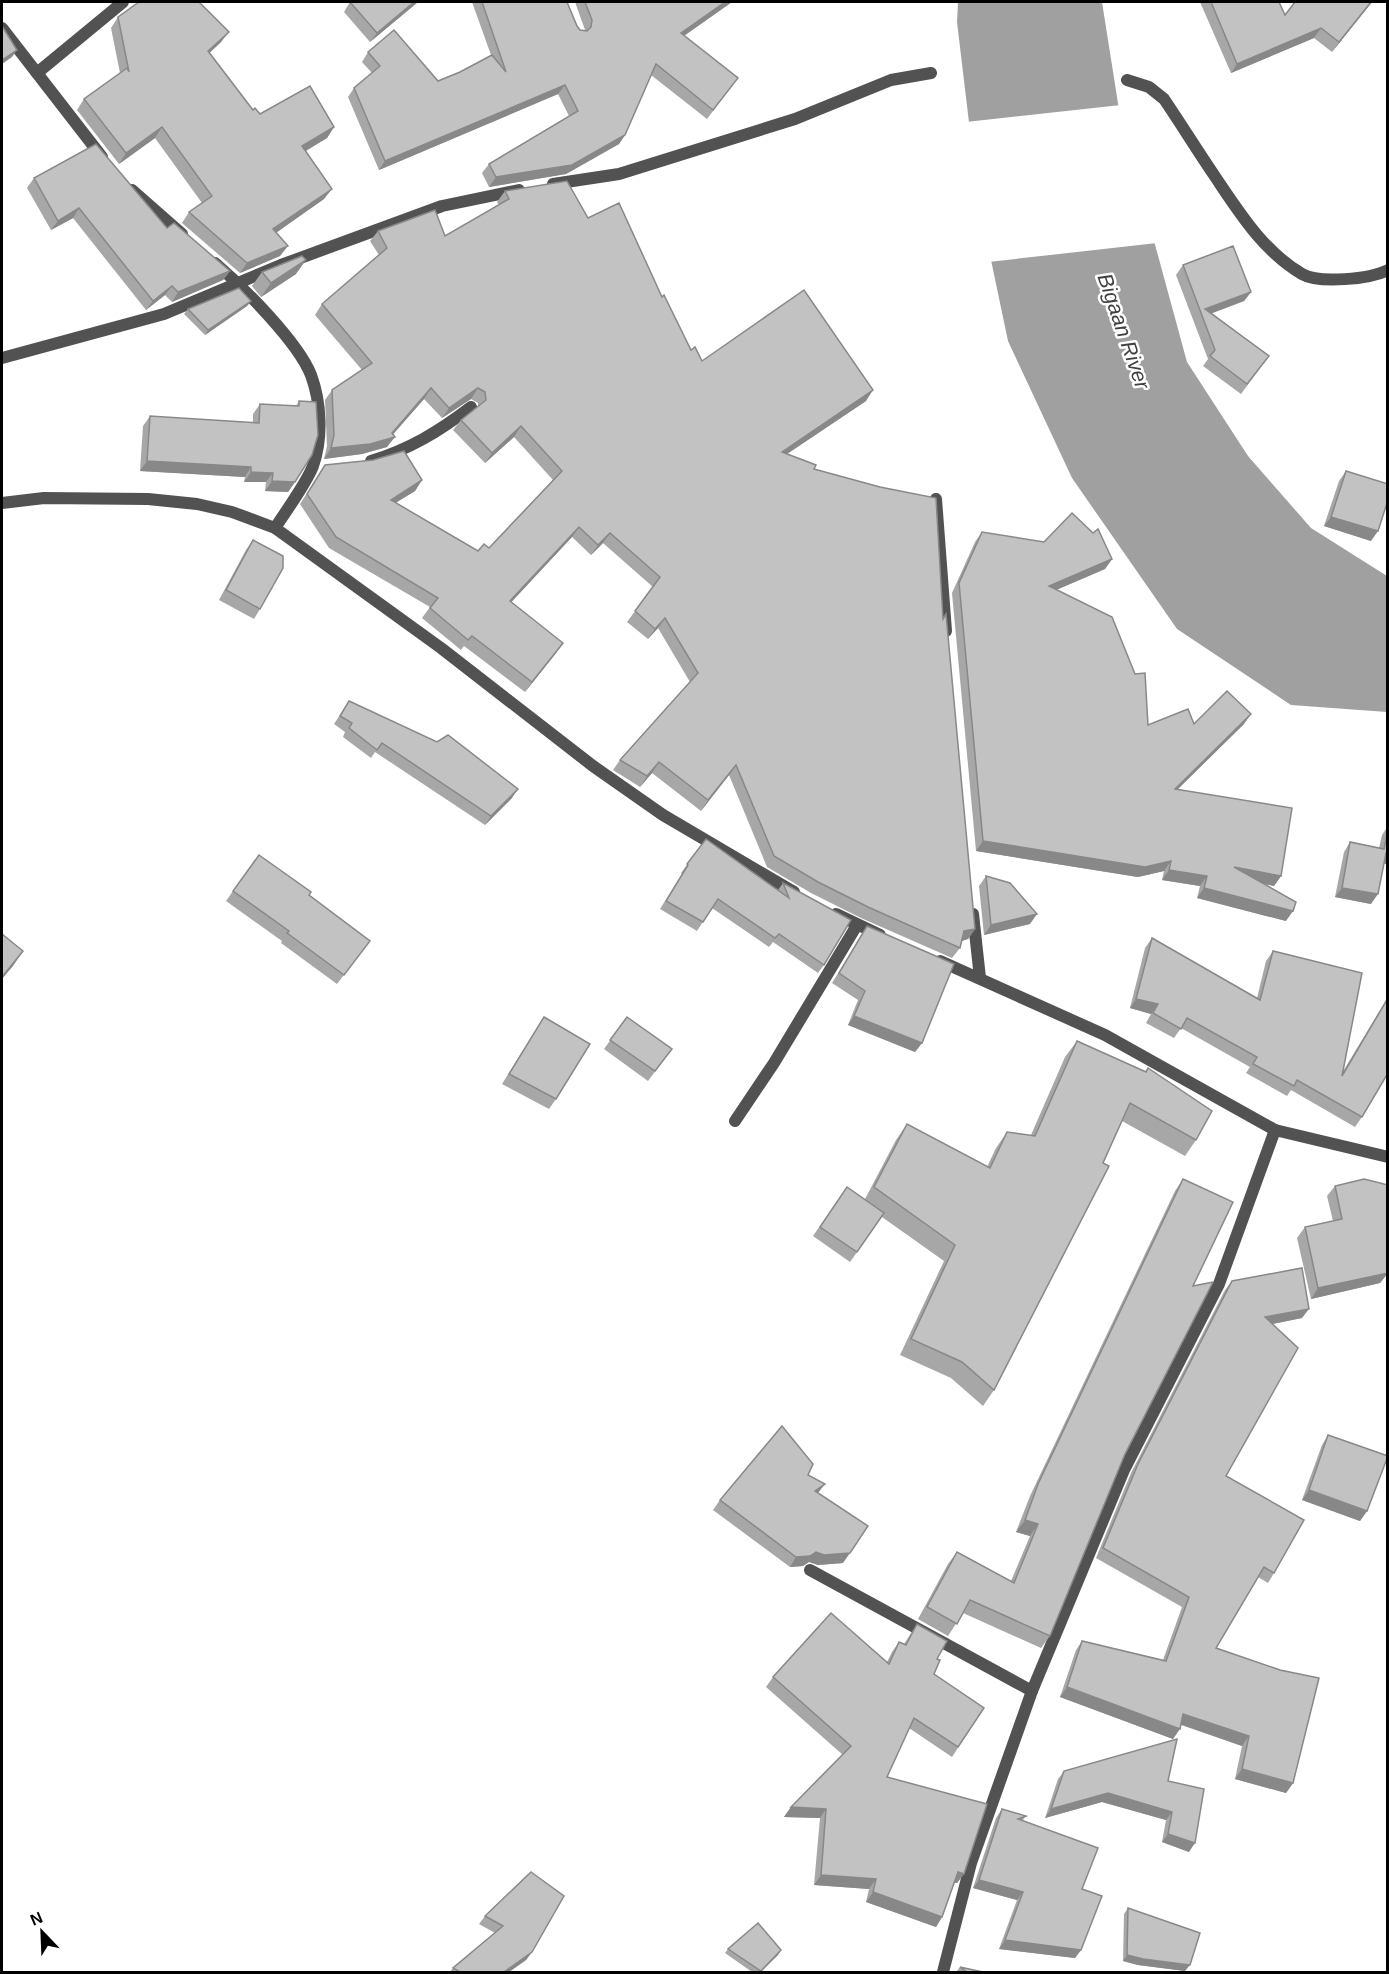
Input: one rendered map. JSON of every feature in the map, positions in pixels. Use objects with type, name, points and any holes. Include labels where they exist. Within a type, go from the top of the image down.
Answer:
[{"type":"street","points":[[37,73],[123,2]]},
{"type":"street","points":[[2,28],[117,174],[237,282],[297,351],[310,374],[317,401],[318,467],[275,528]]},
{"type":"street","points":[[2,358],[164,314],[237,282],[442,206],[494,194],[619,174],[795,119],[891,81],[931,73]]},
{"type":"street","points":[[1127,80],[1149,87],[1164,99],[1242,216],[1272,252],[1305,276],[1343,280],[1379,275],[1388,270]]},
{"type":"street","points":[[355,463],[408,448],[443,428],[471,407]]},
{"type":"street","points":[[2,503],[44,498],[148,500],[197,504],[232,512],[275,528],[441,648],[593,766],[663,815],[807,900]]},
{"type":"street","points":[[936,499],[947,638]]},
{"type":"street","points":[[972,898],[980,978]]},
{"type":"street","points":[[827,910],[888,938]]},
{"type":"street","points":[[735,1121],[774,1063],[857,925]]},
{"type":"street","points":[[929,956],[1105,1035],[1275,1130],[1388,1157]]},
{"type":"street","points":[[943,1972],[971,1863],[1032,1690],[1124,1470],[1219,1284],[1275,1130]]},
{"type":"street","points":[[810,1570],[1032,1690]]},
{"type":"water","name":"Bigaan River","points":[[958,2],[1102,2],[1120,116],[1187,362],[1248,456],[1311,528],[1387,576],[1387,712],[1291,705],[1177,629],[1072,478],[1008,341],[978,198],[957,22]]},
{"type":"pier","points":[[1121,105],[1157,243],[988,262],[976,198],[966,122]]},
{"type":"building","points":[[139,2],[199,2],[229,32],[208,51],[253,110],[255,108],[260,114],[310,86],[334,127],[302,146],[332,189],[273,229],[288,246],[247,263],[189,212],[212,196],[162,127],[126,153],[84,99],[127,68],[129,72],[118,17]]},
{"type":"building","points":[[350,2],[414,2],[377,33]]},
{"type":"building","points":[[482,2],[567,2],[577,26],[580,30],[587,31],[591,27],[592,20],[585,2],[725,2],[681,33],[738,78],[713,110],[656,64],[625,135],[572,165],[496,177],[489,164],[578,111],[565,85],[385,161],[354,88],[380,66],[368,52],[394,30],[438,81],[492,55],[506,72]]},
{"type":"building","points":[[1211,2],[1279,2],[1285,15],[1295,2],[1371,2],[1339,42],[1321,28],[1237,64]]},
{"type":"building","points":[[2,26],[17,50],[2,60]]},
{"type":"building","points":[[96,144],[167,228],[174,223],[230,271],[178,292],[172,286],[153,301],[79,208],[58,221],[34,178]]},
{"type":"building","points":[[567,181],[588,218],[619,203],[662,297],[664,295],[691,350],[695,347],[702,361],[804,290],[873,390],[782,452],[816,465],[814,469],[880,487],[936,498],[943,619],[946,614],[975,929],[964,931],[960,948],[868,907],[818,882],[774,856],[736,765],[708,800],[659,762],[647,776],[620,760],[698,673],[665,618],[655,629],[635,611],[660,577],[610,533],[598,545],[579,527],[510,601],[563,643],[532,682],[472,636],[468,640],[430,608],[438,598],[336,537],[307,494],[325,465],[373,460],[404,451],[422,480],[391,500],[478,551],[484,544],[489,548],[562,471],[521,426],[492,453],[461,420],[486,400],[485,392],[478,388],[449,408],[431,388],[392,433],[395,437],[370,444],[331,448],[334,435],[332,390],[372,363],[322,304],[387,248],[378,231],[435,210],[445,236],[509,199],[505,191]]},
{"type":"building","points":[[1233,246],[1251,292],[1205,309],[1269,356],[1247,384],[1210,356],[1215,350],[1183,265]]},
{"type":"building","points":[[302,256],[306,260],[271,283],[262,272]]},
{"type":"building","points":[[239,288],[251,301],[208,330],[188,309]]},
{"type":"building","points":[[299,401],[316,402],[318,435],[312,455],[295,482],[272,481],[273,473],[251,472],[251,467],[147,461],[150,416],[259,423],[260,404],[299,406]]},
{"type":"building","points":[[1346,471],[1388,484],[1388,500],[1378,531],[1331,517]]},
{"type":"building","points":[[1072,513],[1093,533],[1098,529],[1112,559],[1049,586],[1112,617],[1135,674],[1145,673],[1148,725],[1188,709],[1194,724],[1227,691],[1251,714],[1175,789],[1292,808],[1281,876],[1234,867],[1296,902],[1293,911],[1204,888],[1207,876],[1169,870],[1171,861],[1145,867],[983,841],[959,583],[982,532],[1044,542]]},
{"type":"building","points":[[253,540],[283,556],[283,568],[260,609],[226,590]]},
{"type":"building","points":[[349,701],[437,742],[448,735],[518,789],[491,816],[382,743],[377,750],[349,728],[352,723],[340,716]]},
{"type":"building","points":[[1388,830],[1388,854],[1386,853],[1378,894],[1342,888],[1350,842],[1384,849]]},
{"type":"building","points":[[706,839],[789,898],[783,883],[851,920],[824,965],[779,934],[775,938],[718,899],[703,922],[666,901],[687,864]]},
{"type":"building","points":[[259,855],[311,892],[309,895],[370,941],[344,975],[287,933],[289,931],[233,891]]},
{"type":"building","points":[[986,876],[1010,883],[1037,914],[991,925]]},
{"type":"building","points":[[867,926],[954,964],[922,1043],[854,1016],[865,991],[839,973]]},
{"type":"building","points":[[2,934],[23,951],[2,977]]},
{"type":"building","points":[[1152,938],[1260,1000],[1273,951],[1362,973],[1342,1076],[1388,998],[1388,1073],[1362,1117],[1297,1080],[1294,1086],[1253,1064],[1257,1057],[1187,1018],[1181,1029],[1153,1013],[1158,1004],[1136,999]]},
{"type":"building","points":[[544,1017],[590,1044],[556,1099],[509,1074]]},
{"type":"building","points":[[627,1017],[672,1049],[655,1071],[610,1040]]},
{"type":"building","points":[[1077,1041],[1146,1072],[1148,1068],[1212,1111],[1196,1140],[1130,1103],[1103,1163],[1109,1166],[994,1390],[962,1362],[911,1339],[955,1245],[874,1187],[907,1124],[990,1168],[1007,1132],[1035,1136]]},
{"type":"building","points":[[1183,1179],[1233,1202],[1193,1286],[1213,1282],[1125,1454],[1050,1636],[970,1600],[957,1624],[927,1607],[957,1552],[1014,1583],[1038,1524],[1025,1520],[1038,1484]]},
{"type":"building","points":[[1364,1179],[1388,1185],[1388,1273],[1318,1288],[1305,1227],[1342,1219],[1335,1186]]},
{"type":"building","points":[[847,1187],[884,1213],[857,1252],[820,1227]]},
{"type":"building","points":[[1302,1268],[1309,1309],[1265,1317],[1298,1348],[1226,1476],[1304,1520],[1274,1573],[1264,1567],[1216,1648],[1280,1670],[1319,1678],[1293,1783],[1242,1769],[1249,1736],[1183,1714],[1180,1729],[1067,1687],[1082,1641],[1166,1661],[1189,1597],[1103,1548],[1138,1464],[1232,1281]]},
{"type":"building","points":[[782,1426],[813,1464],[808,1475],[825,1484],[815,1491],[868,1526],[850,1553],[824,1555],[816,1552],[810,1556],[796,1557],[720,1500]]},
{"type":"building","points":[[1328,1435],[1388,1456],[1367,1511],[1309,1490]]},
{"type":"building","points":[[831,1613],[889,1664],[899,1642],[906,1645],[917,1624],[947,1641],[937,1659],[940,1660],[934,1674],[984,1708],[958,1747],[914,1718],[887,1777],[987,1804],[964,1874],[958,1872],[942,1917],[873,1892],[876,1879],[821,1875],[826,1809],[791,1807],[851,1746],[773,1677]]},
{"type":"building","points":[[1177,1739],[1168,1781],[1204,1789],[1195,1843],[1168,1834],[1172,1812],[1108,1793],[1051,1809],[1064,1771]]},
{"type":"building","points":[[1002,1809],[1026,1816],[1018,1819],[1098,1848],[1082,1889],[1102,1896],[1081,1950],[1005,1940],[1023,1892],[979,1880]]},
{"type":"building","points":[[531,1872],[564,1896],[532,1952],[504,1972],[460,1972],[453,1968],[503,1926],[485,1916]]},
{"type":"building","points":[[1128,1908],[1200,1933],[1190,1965],[1127,1955]]},
{"type":"building","points":[[758,1923],[781,1950],[761,1971],[728,1949]]},
{"type":"building","points":[[960,1967],[983,1972],[967,1972]]}]
